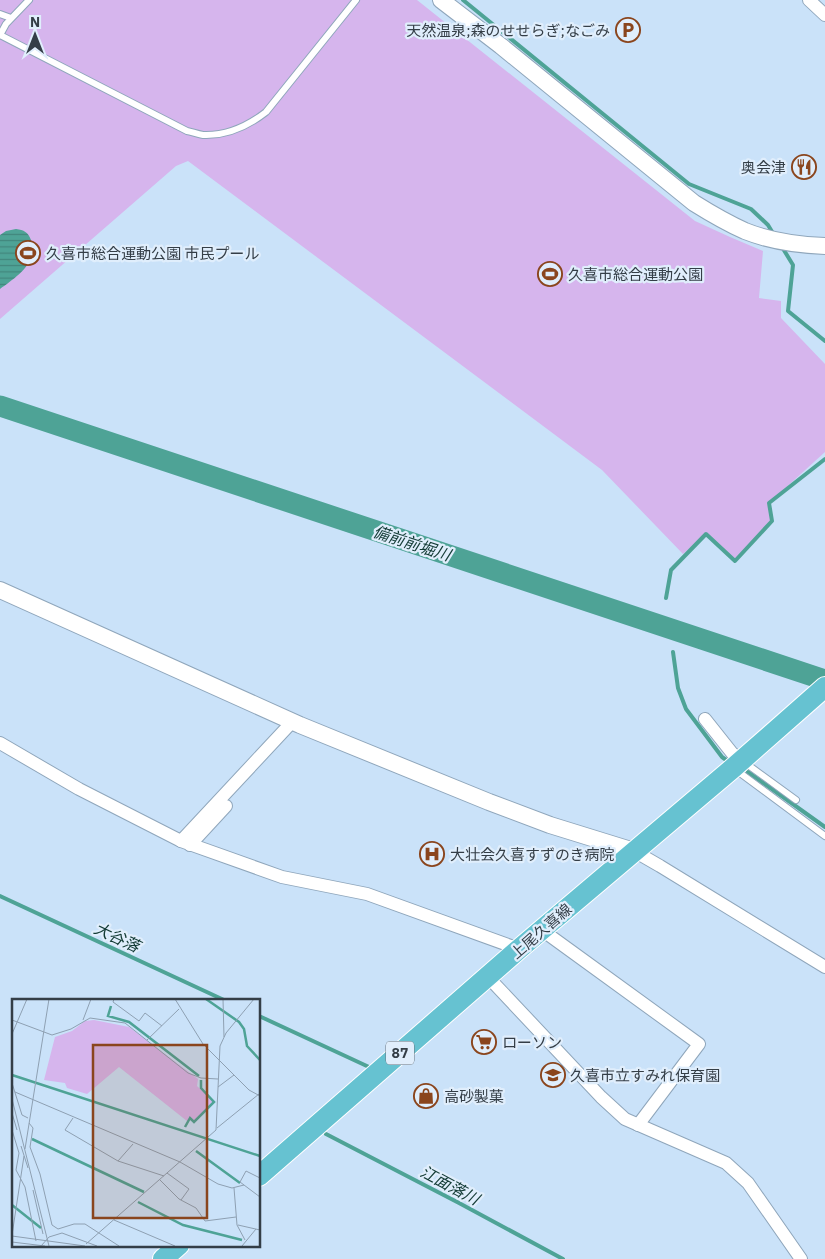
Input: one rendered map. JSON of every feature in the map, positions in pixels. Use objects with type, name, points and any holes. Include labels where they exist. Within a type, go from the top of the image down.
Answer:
[{"type":"main road","name":"上尾久喜線","points":[[260,1175],[519,949],[822,690]]},
{"type":"main road","points":[[163,1259],[178,1246]]},
{"type":"street","points":[[441,0],[694,203],[722,220],[762,237],[785,242],[825,246]]},
{"type":"street","points":[[809,0],[825,15]]},
{"type":"street","points":[[0,590],[297,723],[489,802],[634,851],[825,967]]},
{"type":"street","points":[[705,719],[732,753],[737,764]]},
{"type":"street","points":[[185,843],[297,723]]},
{"type":"street","points":[[0,743],[78,789],[185,843],[282,877],[367,894],[519,949]]},
{"type":"street","points":[[542,930],[699,1044],[638,1125]]},
{"type":"street","points":[[488,977],[601,1097],[625,1119],[726,1163],[748,1182],[802,1259]]},
{"type":"lane","points":[[29,0],[6,24],[0,35],[187,131],[202,135],[218,134],[239,129],[252,123],[266,112],[356,0]]},
{"type":"lane","points":[[0,14],[11,18]]},
{"type":"lane","points":[[737,764],[796,800]]},
{"type":"lane","points":[[737,764],[825,836]]},
{"type":"shaded area","name":"久喜市総合運動公園","points":[[0,0],[417,0],[695,221],[763,251],[759,298],[781,301],[781,318],[825,364],[825,452],[769,503],[772,521],[735,561],[706,534],[683,554],[602,470],[188,161],[176,166],[0,319]]},
{"type":"shaded area","points":[[16,229],[29,235],[33,248],[32,255],[24,269],[0,289],[0,235],[6,231]]},
{"type":"waterway","points":[[463,0],[689,184],[751,209],[768,225],[774,235]]},
{"type":"waterway","points":[[782,247],[793,265],[788,311],[825,341]]},
{"type":"waterway","name":"備前前堀川","points":[[0,406],[825,680]]},
{"type":"waterway","points":[[666,598],[671,570],[706,534],[735,561],[772,521],[769,503],[825,459]]},
{"type":"waterway","points":[[673,652],[678,688],[686,709],[722,757],[729,762]]},
{"type":"waterway","points":[[748,772],[825,827]]},
{"type":"waterway","name":"大谷落","points":[[0,896],[222,999]]},
{"type":"waterway","name":"大谷落","points":[[260,1016],[369,1067]]},
{"type":"waterway","name":"江面落川","points":[[326,1134],[563,1259]]},
{"type":"place","name":"天然温泉;森のせせらぎ;なごみ","points":[[628,30]]},
{"type":"place","name":"奥会津","points":[[804,167]]},
{"type":"place","name":"久喜市総合運動公園 市民プール","points":[[28,253]]},
{"type":"place","name":"久喜市総合運動公園","points":[[550,274]]},
{"type":"place","name":"大壮会久喜すずのき病院","points":[[432,854]]},
{"type":"place","name":"ローソン","points":[[484,1042]]},
{"type":"place","name":"久喜市立すみれ保育園","points":[[553,1075]]},
{"type":"place","name":"高砂製菓","points":[[426,1096]]}]
